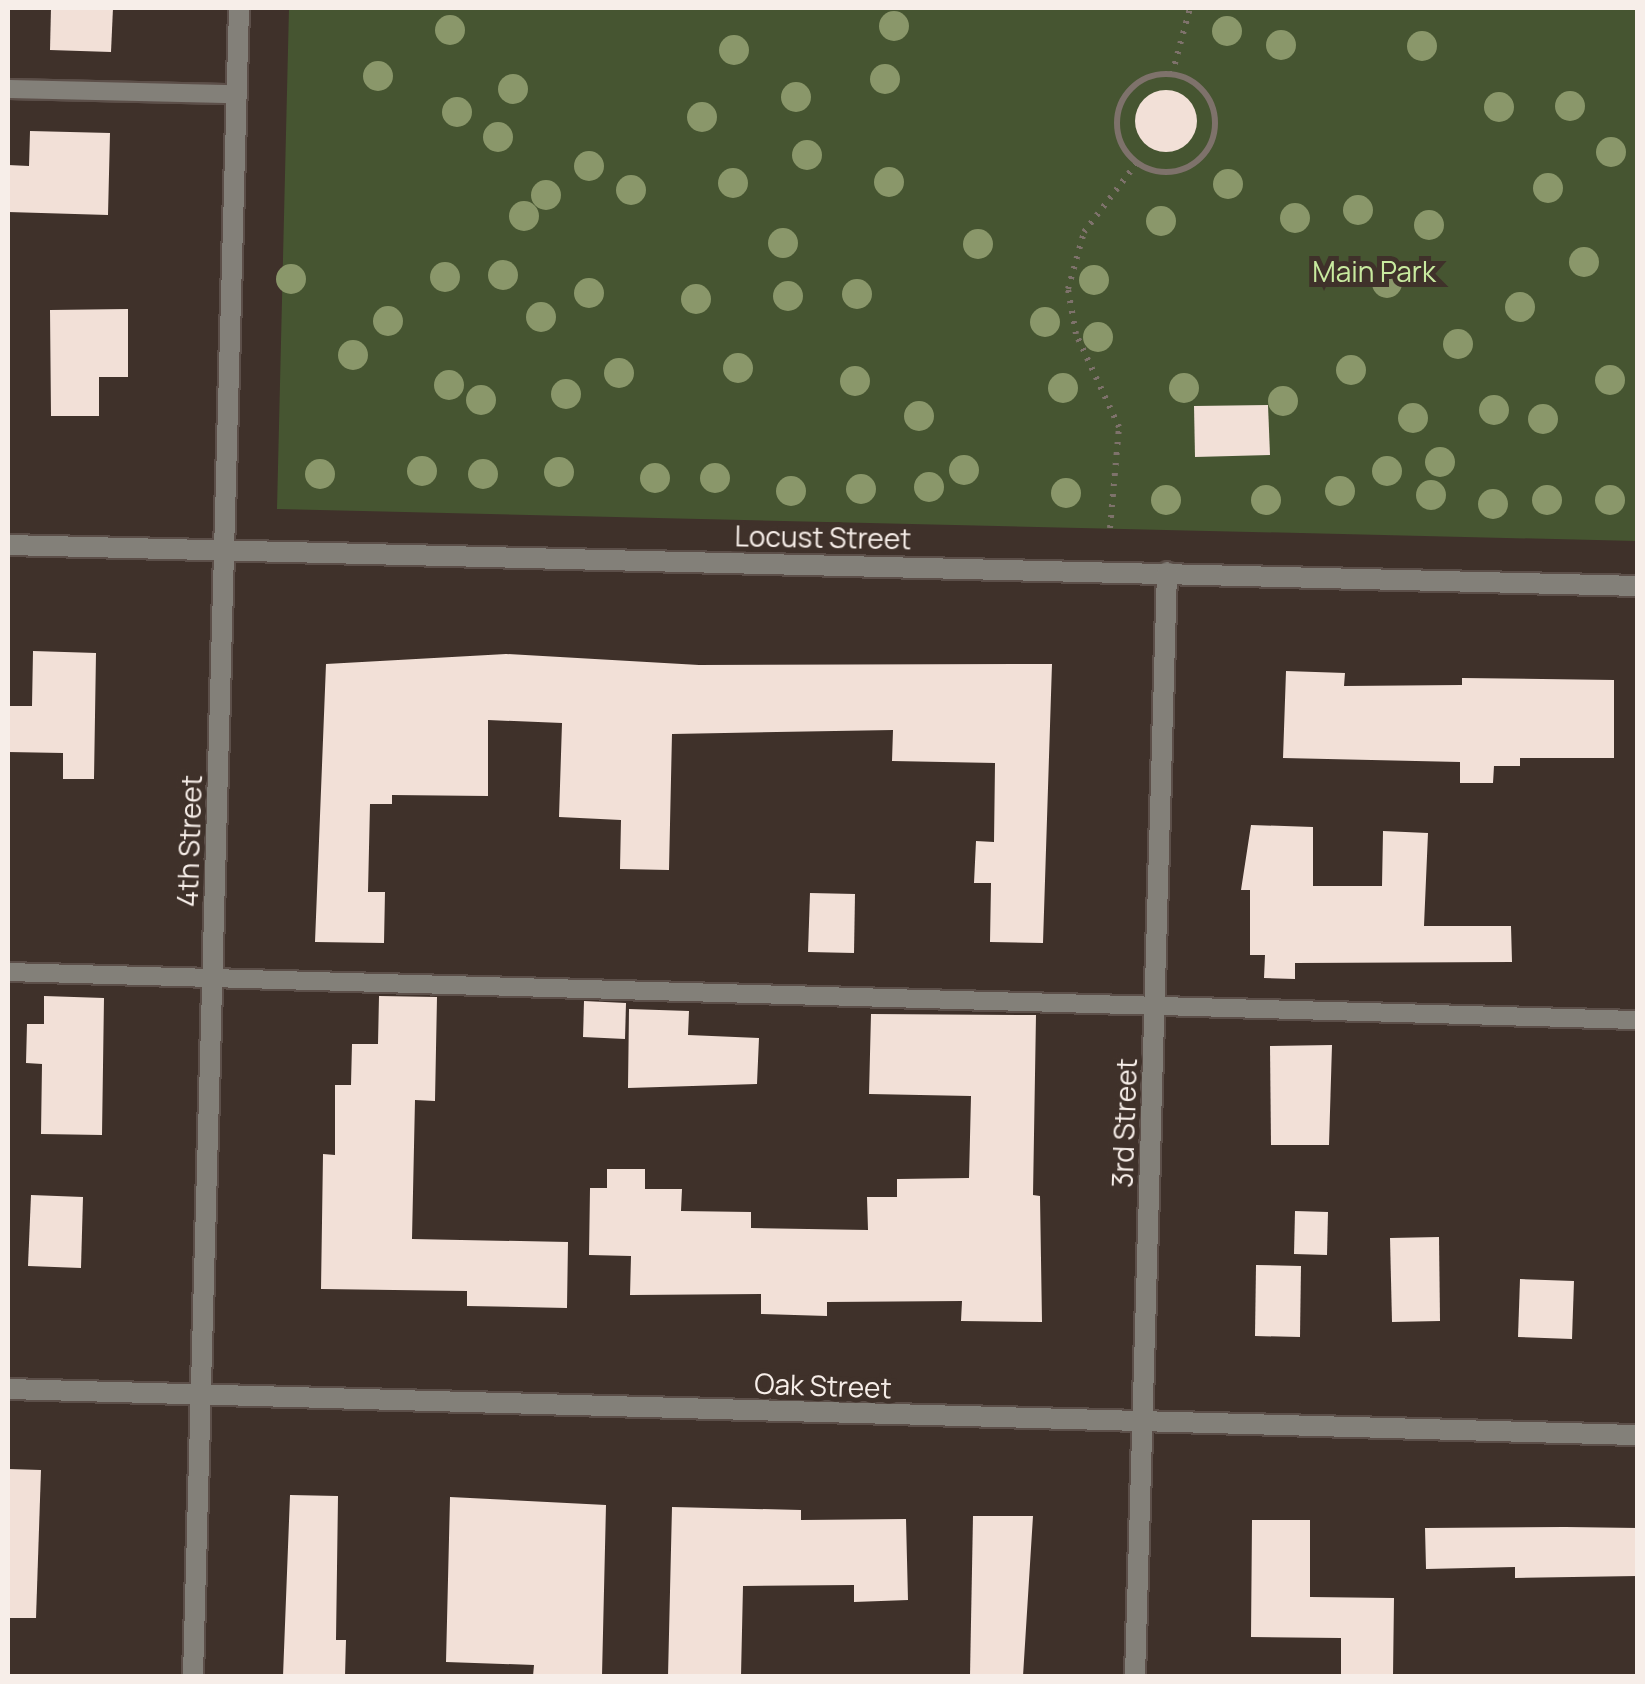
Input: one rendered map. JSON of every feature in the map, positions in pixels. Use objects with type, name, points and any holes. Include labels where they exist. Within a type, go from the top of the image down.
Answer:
[{"type":"street","name":"4th Street","points":[[194,1676],[239,8]]},
{"type":"street","name":"Locust Street","points":[[8,545],[1638,586]]},
{"type":"street","name":"3rd Street","points":[[1136,1676],[1167,572]]},
{"type":"street","name":"Oak Street","points":[[8,1389],[1638,1435]]},
{"type":"lane","points":[[8,89],[237,94]]},
{"type":"lane","points":[[8,972],[1638,1020]]},
{"type":"path","points":[[1172,74],[1190,8]]},
{"type":"path","points":[[1172,74],[1207,94],[1216,127],[1210,147],[1184,170],[1136,164],[1117,135],[1122,100],[1147,77],[1172,74]]},
{"type":"path","points":[[1110,528],[1119,427],[1076,334],[1068,290],[1084,232],[1136,164]]},
{"type":"green space","name":"Main Park","points":[[289,8],[1637,8],[1637,541],[277,509]]},
{"type":"building","points":[[51,8],[113,8],[111,52],[50,50]]},
{"type":"building","points":[[1166,90],[1188,99],[1197,121],[1188,143],[1166,152],[1144,143],[1135,121],[1144,99]]},
{"type":"building","points":[[30,131],[110,133],[108,215],[8,212],[8,165],[29,166]]},
{"type":"building","points":[[128,309],[128,377],[99,377],[99,416],[51,416],[50,310]]},
{"type":"building","points":[[1268,405],[1270,455],[1195,457],[1194,406]]},
{"type":"building","points":[[33,651],[96,653],[94,779],[63,779],[63,753],[8,752],[9,706],[32,706]]},
{"type":"building","points":[[506,654],[699,665],[1052,664],[1043,943],[990,942],[991,883],[974,883],[976,841],[994,842],[995,763],[892,761],[893,730],[672,734],[669,870],[620,869],[621,820],[559,817],[562,723],[488,720],[488,796],[392,795],[392,804],[370,804],[368,892],[385,892],[384,943],[315,942],[326,664]]},
{"type":"building","points":[[1286,671],[1345,673],[1344,686],[1462,685],[1462,678],[1614,680],[1614,758],[1520,758],[1520,766],[1494,766],[1493,783],[1460,783],[1460,762],[1283,758]]},
{"type":"building","points":[[1251,825],[1313,827],[1313,886],[1382,886],[1383,831],[1428,833],[1424,926],[1511,926],[1512,962],[1295,963],[1295,979],[1264,978],[1265,955],[1250,955],[1250,890],[1241,890]]},
{"type":"building","points":[[810,893],[855,894],[854,953],[808,952]]},
{"type":"building","points":[[44,996],[104,998],[102,1135],[41,1134],[42,1064],[26,1063],[27,1024],[44,1024]]},
{"type":"building","points":[[379,996],[437,997],[435,1101],[415,1100],[412,1239],[568,1242],[567,1308],[467,1306],[467,1291],[321,1289],[323,1154],[335,1155],[335,1085],[351,1085],[352,1044],[378,1044]]},
{"type":"building","points":[[584,1001],[626,1003],[625,1039],[583,1037]]},
{"type":"building","points":[[629,1009],[689,1011],[688,1035],[759,1038],[757,1084],[628,1088]]},
{"type":"building","points":[[871,1014],[1036,1015],[1033,1195],[1040,1196],[1042,1322],[961,1321],[962,1301],[827,1302],[827,1316],[761,1314],[761,1294],[630,1295],[631,1256],[589,1255],[590,1188],[607,1188],[607,1169],[645,1169],[645,1189],[682,1189],[681,1211],[751,1212],[751,1228],[868,1230],[867,1197],[897,1197],[897,1179],[969,1178],[971,1096],[869,1094]]},
{"type":"building","points":[[1332,1045],[1329,1145],[1271,1145],[1270,1046]]},
{"type":"building","points":[[31,1195],[83,1197],[81,1268],[28,1266]]},
{"type":"building","points":[[1295,1211],[1328,1212],[1327,1255],[1294,1254]]},
{"type":"building","points":[[1439,1237],[1440,1321],[1392,1322],[1390,1238]]},
{"type":"building","points":[[1256,1265],[1301,1266],[1300,1337],[1255,1336]]},
{"type":"building","points":[[1520,1279],[1574,1281],[1572,1339],[1518,1337]]},
{"type":"building","points":[[8,1469],[41,1470],[36,1618],[8,1618]]},
{"type":"building","points":[[290,1495],[338,1496],[336,1640],[346,1640],[345,1676],[283,1676]]},
{"type":"building","points":[[450,1497],[606,1505],[602,1676],[533,1676],[534,1665],[446,1662]]},
{"type":"building","points":[[672,1507],[801,1510],[801,1520],[906,1519],[908,1600],[854,1602],[854,1585],[743,1586],[741,1676],[668,1676]]},
{"type":"building","points":[[973,1516],[1033,1516],[1023,1676],[970,1676]]},
{"type":"building","points":[[1252,1520],[1310,1520],[1310,1597],[1394,1598],[1393,1676],[1341,1676],[1341,1638],[1251,1637]]},
{"type":"building","points":[[1425,1528],[1638,1528],[1638,1576],[1515,1578],[1515,1567],[1426,1569]]}]
